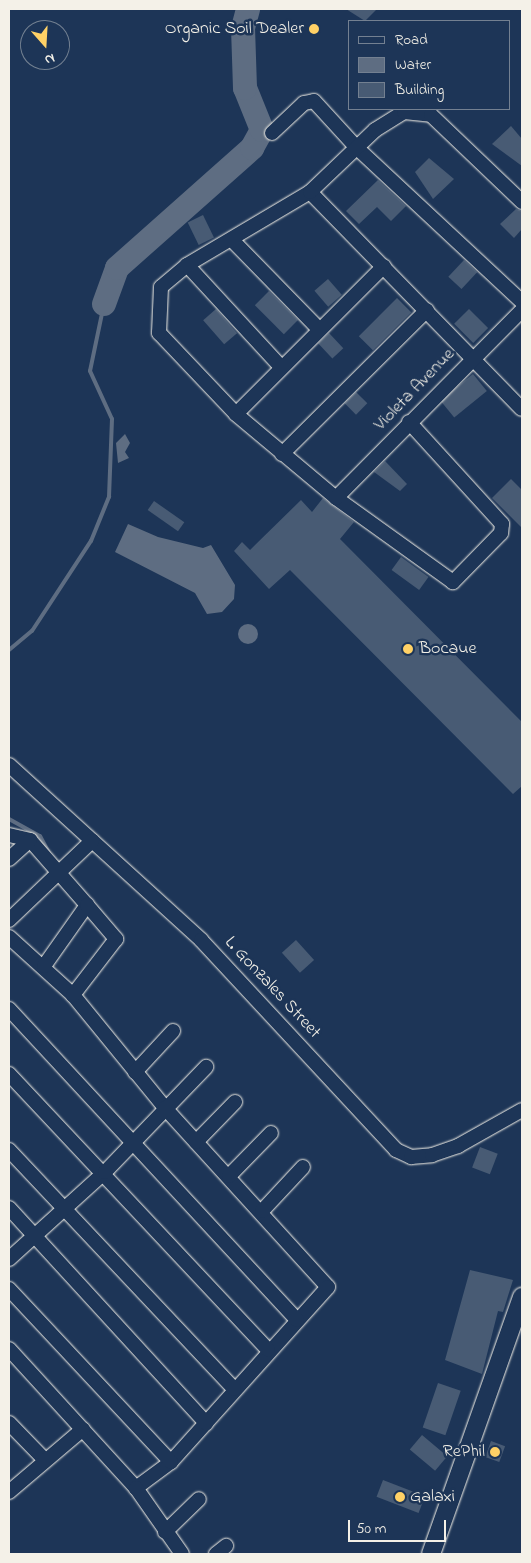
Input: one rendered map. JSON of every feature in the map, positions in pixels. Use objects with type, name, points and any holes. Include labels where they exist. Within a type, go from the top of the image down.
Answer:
[{"type":"main road","points":[[431,1554],[522,1297]]},
{"type":"street","points":[[272,133],[309,100],[357,148],[522,302]]},
{"type":"street","points":[[409,422],[502,524],[501,533],[457,580],[448,582],[336,498],[236,414],[159,334],[161,287],[187,264],[233,241],[310,192],[375,130],[404,112],[431,115],[522,202]]},
{"type":"street","points":[[310,192],[474,356],[522,409]]},
{"type":"street","points":[[233,241],[320,330]]},
{"type":"street","points":[[187,264],[281,367]]},
{"type":"street","points":[[236,414],[384,266]]},
{"type":"street","points":[[282,454],[427,310]]},
{"type":"street","name":"Violeta Avenue","points":[[336,498],[474,356],[522,310]]},
{"type":"street","name":"L. Gonzales Street","points":[[9,766],[201,940],[396,1150],[411,1158],[432,1155],[458,1146],[522,1110]]},
{"type":"street","points":[[9,835],[30,840],[116,939],[73,995]]},
{"type":"street","points":[[9,859],[30,840]]},
{"type":"street","points":[[9,920],[92,841]]},
{"type":"street","points":[[44,966],[87,905]]},
{"type":"street","points":[[9,937],[44,966],[73,995],[165,1108],[262,1211],[328,1287],[268,1350],[171,1462],[136,1488]]},
{"type":"street","points":[[9,1009],[297,1320]]},
{"type":"street","points":[[135,1072],[173,1031]]},
{"type":"street","points":[[9,1259],[105,1172],[206,1067]]},
{"type":"street","points":[[9,1074],[105,1172],[268,1350]]},
{"type":"street","points":[[196,1142],[235,1102]]},
{"type":"street","points":[[229,1176],[271,1133]]},
{"type":"street","points":[[9,1150],[234,1390]]},
{"type":"street","points":[[262,1211],[303,1167]]},
{"type":"street","points":[[9,1208],[206,1423]]},
{"type":"street","points":[[9,1288],[171,1462]]},
{"type":"street","points":[[9,1349],[136,1488],[182,1554]]},
{"type":"street","points":[[9,1423],[45,1460]]},
{"type":"street","points":[[9,1490],[82,1429]]},
{"type":"street","points":[[165,1532],[199,1499]]},
{"type":"water","points":[[125,434],[130,443],[125,452],[129,458],[118,463],[116,443]]},
{"type":"water","points":[[128,524],[158,537],[203,548],[211,545],[235,585],[234,599],[222,612],[207,614],[195,593],[115,552]]},
{"type":"water","points":[[248,624],[255,627],[258,634],[255,641],[248,644],[241,641],[238,634],[241,627]]},
{"type":"building","points":[[346,9],[377,9],[366,20]]},
{"type":"building","points":[[511,126],[522,139],[522,166],[492,144]]},
{"type":"building","points":[[429,158],[454,179],[433,199],[415,172]]},
{"type":"building","points":[[378,180],[406,206],[391,221],[377,207],[359,224],[346,211]]},
{"type":"building","points":[[516,209],[522,211],[522,229],[514,238],[500,224]]},
{"type":"building","points":[[203,215],[214,237],[199,245],[188,222]]},
{"type":"building","points":[[464,260],[477,272],[461,289],[448,277]]},
{"type":"building","points":[[328,279],[342,295],[328,307],[314,291]]},
{"type":"building","points":[[269,291],[298,320],[284,334],[255,305]]},
{"type":"building","points":[[397,298],[411,312],[373,350],[359,336]]},
{"type":"building","points":[[216,309],[237,333],[224,344],[203,320]]},
{"type":"building","points":[[469,309],[488,328],[473,343],[454,324]]},
{"type":"building","points":[[329,333],[343,348],[332,359],[318,343]]},
{"type":"building","points":[[473,374],[487,391],[454,418],[440,400]]},
{"type":"building","points":[[356,392],[367,403],[356,415],[345,403]]},
{"type":"building","points":[[385,461],[407,484],[400,491],[374,472]]},
{"type":"building","points":[[511,479],[522,490],[522,528],[492,498]]},
{"type":"building","name":"Bocaue","points":[[323,498],[354,522],[340,539],[522,722],[522,786],[513,794],[290,570],[269,589],[234,551],[242,542],[250,550],[301,500],[312,512]]},
{"type":"building","points":[[154,501],[184,522],[178,531],[148,510]]},
{"type":"building","points":[[401,557],[429,577],[419,590],[392,570]]},
{"type":"building","points":[[296,940],[314,960],[300,973],[282,953]]},
{"type":"building","points":[[480,1147],[498,1154],[490,1174],[472,1168]]},
{"type":"building","points":[[470,1270],[513,1280],[503,1312],[498,1311],[482,1374],[445,1360]]},
{"type":"building","points":[[438,1383],[461,1391],[445,1435],[423,1427]]},
{"type":"building","points":[[422,1435],[447,1456],[435,1471],[410,1450]]},
{"type":"building","name":"RePhil","points":[[491,1441],[505,1446],[499,1462],[485,1457]]},
{"type":"building","name":"Galaxi","points":[[383,1480],[425,1496],[419,1513],[377,1497]]},
{"type":"waterway","points":[[104,304],[117,268],[252,148],[262,130],[245,88],[243,28],[248,9]]},
{"type":"waterway","points":[[9,650],[32,631],[91,541],[109,497],[112,419],[90,371],[104,304]]},
{"type":"waterway","points":[[9,819],[40,836],[49,853]]},
{"type":"place","name":"Organic Soil Dealer","points":[[314,29]]},
{"type":"place","name":"Bocaue","points":[[408,649]]},
{"type":"place","name":"RePhil","points":[[495,1452]]},
{"type":"place","name":"Galaxi","points":[[400,1497]]}]
